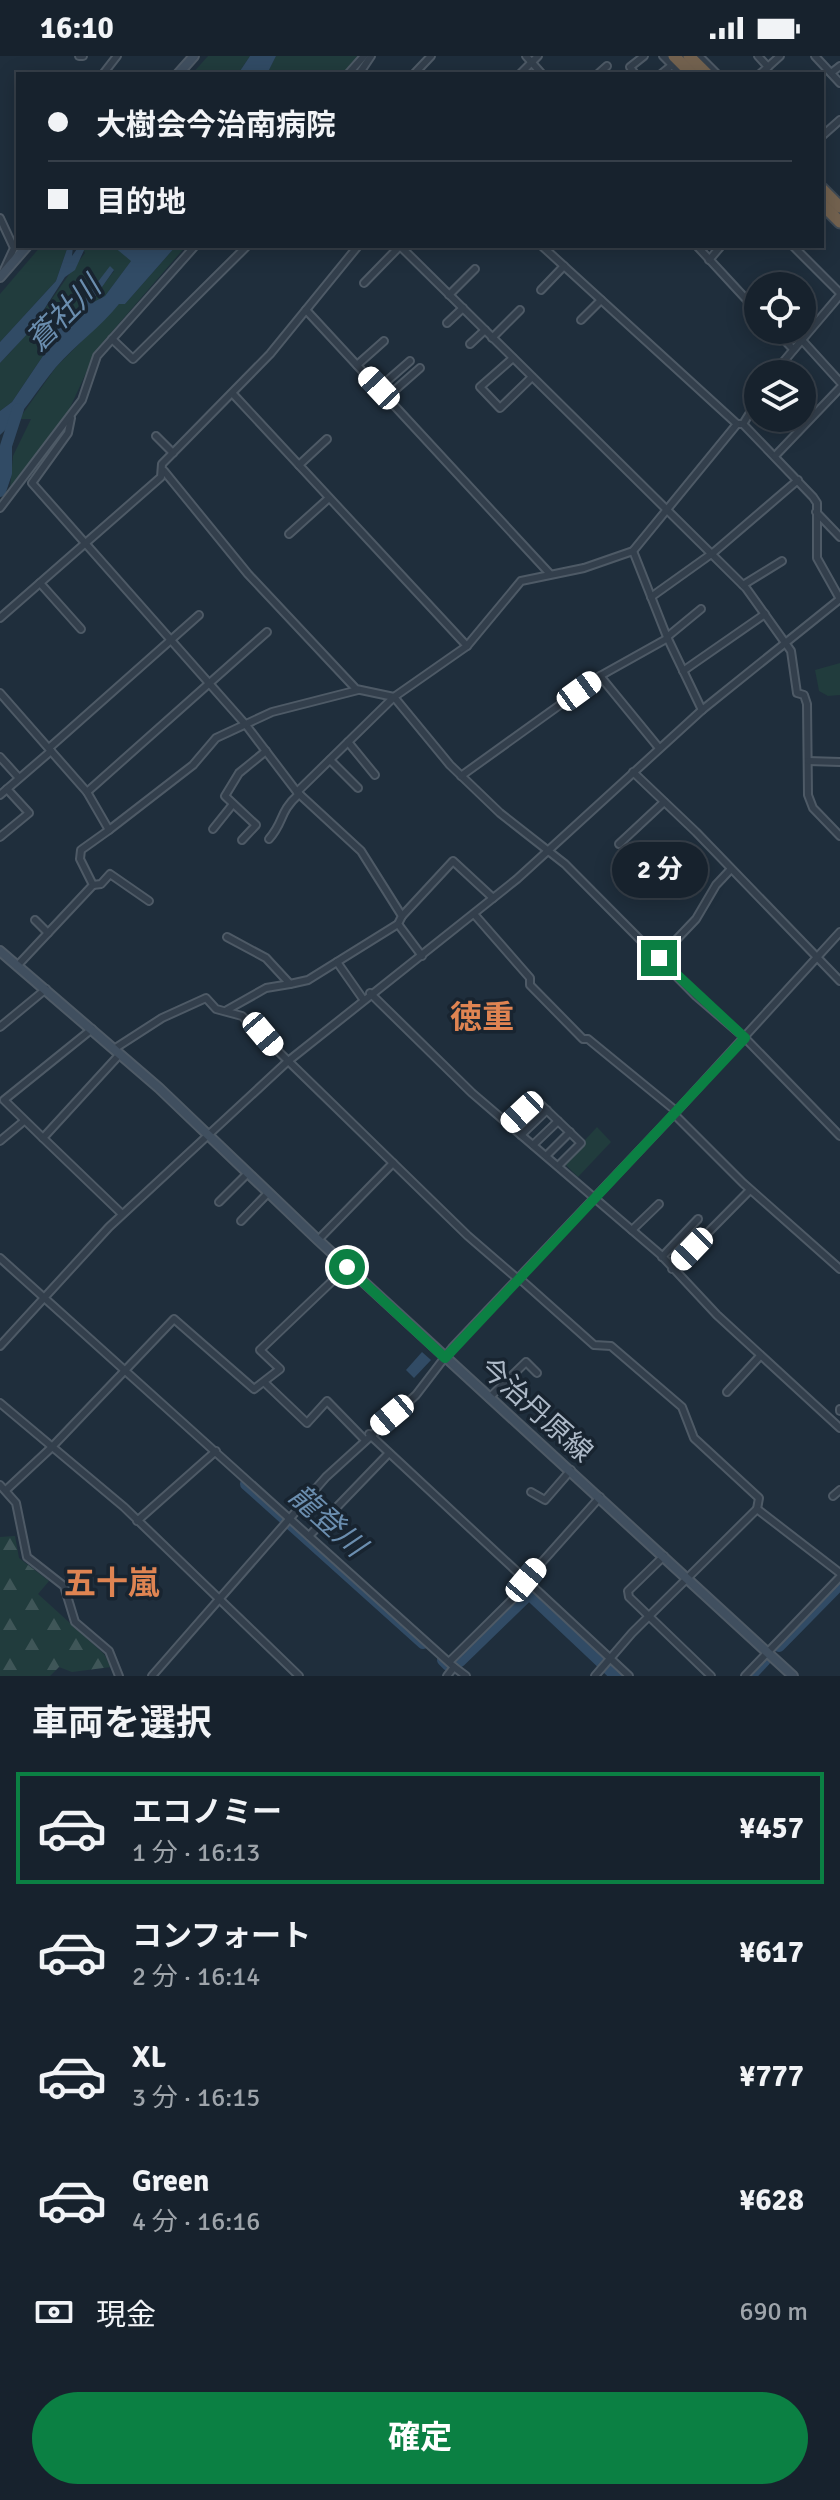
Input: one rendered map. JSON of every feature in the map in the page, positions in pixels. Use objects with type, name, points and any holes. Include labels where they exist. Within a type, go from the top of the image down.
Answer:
[{"type":"highway","points":[[689,56],[705,72]]},
{"type":"highway","points":[[824,191],[840,207]]},
{"type":"highway","points":[[824,206],[840,222]]},
{"type":"main road","points":[[180,72],[194,56]]},
{"type":"main road","points":[[1,276],[25,248]]},
{"type":"main road","name":"今治丹原線","points":[[0,951],[209,1135],[445,1358],[793,1676]]},
{"type":"street","points":[[105,72],[117,56]]},
{"type":"street","points":[[350,72],[364,56]]},
{"type":"street","points":[[416,72],[431,56]]},
{"type":"street","points":[[529,59],[538,56]]},
{"type":"street","points":[[634,72],[630,67],[644,56]]},
{"type":"street","points":[[663,56],[673,61]]},
{"type":"street","points":[[699,56],[715,72]]},
{"type":"street","points":[[758,56],[768,67]]},
{"type":"street","points":[[762,72],[780,56]]},
{"type":"street","points":[[815,56],[840,83]]},
{"type":"street","points":[[600,72],[607,66]]},
{"type":"street","points":[[831,73],[840,66]]},
{"type":"street","points":[[824,134],[840,120]]},
{"type":"street","points":[[0,218],[14,248],[1,276]]},
{"type":"street","points":[[0,508],[71,418],[82,400],[97,356],[193,248]]},
{"type":"street","points":[[112,339],[133,359],[245,248]]},
{"type":"street","points":[[356,248],[233,394],[162,464],[164,471],[248,574],[358,690]]},
{"type":"street","points":[[364,283],[398,248]]},
{"type":"street","points":[[402,248],[665,510],[714,552],[786,641],[791,651],[797,693],[804,695],[807,704],[808,795],[813,808],[840,836]]},
{"type":"street","points":[[0,1346],[122,1214],[287,1062],[370,993],[474,914],[548,852],[702,710],[840,599],[817,558],[817,503],[798,480],[544,248]]},
{"type":"street","points":[[699,248],[744,297]]},
{"type":"street","points":[[709,260],[719,248]]},
{"type":"street","points":[[795,248],[840,294],[816,322]]},
{"type":"street","points":[[541,290],[564,266]]},
{"type":"street","points":[[449,295],[475,269]]},
{"type":"street","points":[[581,320],[601,300]]},
{"type":"street","points":[[447,323],[463,308]]},
{"type":"street","points":[[306,310],[550,574]]},
{"type":"street","points":[[492,338],[520,310]]},
{"type":"street","points":[[470,344],[485,330]]},
{"type":"street","points":[[357,365],[384,341]]},
{"type":"street","points":[[788,344],[792,348]]},
{"type":"street","points":[[783,360],[796,344]]},
{"type":"street","points":[[775,456],[840,385],[805,344]]},
{"type":"street","points":[[513,358],[480,387],[500,408],[532,377]]},
{"type":"street","points":[[379,388],[410,361]]},
{"type":"street","points":[[387,397],[420,368]]},
{"type":"street","points":[[233,394],[467,646]]},
{"type":"street","points":[[71,418],[68,433],[32,483],[246,725],[298,793],[361,851],[402,916]]},
{"type":"street","points":[[269,839],[278,829],[282,810],[330,760],[394,697],[467,646],[521,581],[584,568],[633,551],[744,419]]},
{"type":"street","points":[[156,436],[173,453]]},
{"type":"street","points":[[299,465],[327,439]]},
{"type":"street","points":[[0,618],[164,471]]},
{"type":"street","points":[[651,597],[714,552],[798,480]]},
{"type":"street","points":[[0,492],[8,497]]},
{"type":"street","points":[[289,534],[329,498]]},
{"type":"street","points":[[816,512],[840,537]]},
{"type":"street","points":[[633,551],[667,637],[702,710]]},
{"type":"street","points":[[743,585],[782,561]]},
{"type":"street","points":[[40,583],[81,629]]},
{"type":"street","points":[[461,776],[600,676],[667,637],[701,609]]},
{"type":"street","points":[[683,671],[765,614]]},
{"type":"street","points":[[0,795],[199,615]]},
{"type":"street","points":[[87,792],[267,632]]},
{"type":"street","points":[[600,676],[659,748]]},
{"type":"street","points":[[93,885],[80,859],[81,850],[193,765],[216,738],[284,708],[358,690],[394,697],[461,776],[548,852],[745,1038],[840,1136]]},
{"type":"street","points":[[0,693],[87,792],[109,830]]},
{"type":"street","points":[[348,742],[375,775]]},
{"type":"street","points":[[242,840],[256,825],[225,796],[230,783],[266,751]]},
{"type":"street","points":[[0,757],[19,778]]},
{"type":"street","points":[[330,760],[358,788]]},
{"type":"street","points":[[808,761],[840,762]]},
{"type":"street","points":[[633,772],[840,981]]},
{"type":"street","points":[[0,837],[29,813],[7,789]]},
{"type":"street","points":[[619,844],[664,802]]},
{"type":"street","points":[[213,829],[233,804]]},
{"type":"street","points":[[224,1012],[266,988],[308,980],[398,924],[453,861],[493,898]]},
{"type":"street","points":[[659,958],[696,919],[716,885],[731,869]]},
{"type":"street","points":[[17,966],[93,885],[101,884],[110,874],[149,901]]},
{"type":"street","points":[[474,914],[530,978],[530,985],[583,1039],[588,1039],[675,1113],[750,1190],[840,1269]]},
{"type":"street","points":[[35,920],[48,933]]},
{"type":"street","points":[[398,924],[422,956]]},
{"type":"street","points":[[152,1676],[366,1436],[416,1395],[445,1358],[745,1038],[840,932]]},
{"type":"street","points":[[227,937],[266,958],[290,984]]},
{"type":"street","points":[[337,962],[363,999]]},
{"type":"street","points":[[0,1027],[46,989]]},
{"type":"street","points":[[370,993],[508,1124],[662,1257],[760,1356],[840,1428]]},
{"type":"street","points":[[43,1138],[117,1051],[162,1018],[206,998],[224,1012],[253,1023],[287,1062],[519,1280],[594,1345],[611,1346],[682,1407],[689,1432],[759,1498],[757,1509],[595,1676]]},
{"type":"street","points":[[92,1029],[2,1098],[122,1214]]},
{"type":"street","points":[[508,1124],[535,1099],[581,1143],[558,1166]]},
{"type":"street","points":[[521,1135],[547,1110]]},
{"type":"street","points":[[0,1141],[24,1121]]},
{"type":"street","points":[[533,1145],[558,1121]]},
{"type":"street","points":[[546,1156],[570,1132]]},
{"type":"street","points":[[318,1240],[393,1163]]},
{"type":"street","points":[[219,1202],[248,1173]]},
{"type":"street","points":[[672,1269],[750,1190]]},
{"type":"street","points":[[241,1221],[268,1193]]},
{"type":"street","points":[[632,1230],[659,1204]]},
{"type":"street","points":[[662,1257],[698,1219]]},
{"type":"street","points":[[0,1258],[466,1676]]},
{"type":"street","points":[[0,1500],[5,1489],[51,1448],[174,1319],[254,1389],[280,1369],[260,1350],[347,1267]]},
{"type":"street","points":[[727,1392],[760,1356]]},
{"type":"street","points":[[489,1398],[526,1362],[537,1373]]},
{"type":"street","points":[[265,1383],[307,1423],[327,1401],[389,1453],[629,1676]]},
{"type":"street","points":[[0,1403],[137,1521],[299,1676]]},
{"type":"street","points":[[137,1521],[216,1451]]},
{"type":"street","points":[[309,1536],[389,1453]]},
{"type":"street","points":[[531,1492],[545,1500],[571,1470]]},
{"type":"street","points":[[5,1489],[16,1503],[27,1557],[64,1586],[75,1622],[109,1651],[119,1676]]},
{"type":"street","points":[[833,1496],[840,1490]]},
{"type":"street","points":[[447,1676],[452,1664],[600,1497]]},
{"type":"street","points":[[745,1676],[840,1575],[757,1509]]},
{"type":"street","points":[[664,1556],[628,1591],[629,1597],[711,1676]]},
{"type":"green space","points":[[208,56],[250,56],[239,72],[194,72]]},
{"type":"green space","points":[[276,56],[358,56],[344,72],[268,72]]},
{"type":"green space","points":[[39,248],[67,248],[56,281],[0,342],[0,294]]},
{"type":"green space","points":[[83,248],[116,248],[132,260],[105,296],[87,306],[114,271],[110,267],[71,317],[53,332],[51,344],[12,402],[0,411],[0,363],[34,323],[85,253]]},
{"type":"green space","points":[[174,248],[184,248],[97,349],[69,410],[10,488],[13,456],[31,419],[19,419],[56,367],[119,304],[125,304]]},
{"type":"green space","points":[[840,663],[840,695],[828,696],[819,691],[815,670]]},
{"type":"green space","points":[[597,1127],[611,1142],[578,1177],[564,1163]]},
{"type":"green space","points":[[15,1536],[19,1558],[49,1581],[38,1594],[104,1654],[111,1667],[72,1672],[59,1667],[50,1676],[0,1676],[0,1537]]},
{"type":"water","points":[[250,56],[276,56],[268,72],[239,72]]},
{"type":"water","points":[[67,248],[73,248],[72,256],[78,248],[85,248],[75,270],[65,277],[30,331],[0,363],[0,342],[56,281]]},
{"type":"water","points":[[115,248],[174,248],[125,304],[119,304],[64,359],[0,435],[0,411],[12,402],[51,344],[53,332],[71,317],[110,266],[114,270],[90,304],[105,296],[131,261]]},
{"type":"water","points":[[422,1352],[431,1360],[414,1378],[406,1370]]},
{"type":"waterway","points":[[0,491],[6,473],[6,446],[18,409]]},
{"type":"waterway","name":"龍登川","points":[[246,1484],[423,1643]]},
{"type":"waterway","name":"龍登川","points":[[779,1646],[840,1584]]},
{"type":"waterway","name":"龍登川","points":[[443,1660],[448,1665],[460,1661],[529,1594],[616,1676]]},
{"type":"waterway","name":"龍登川","points":[[750,1676],[765,1660]]},
{"type":"district","name":"徳重","points":[[482,1017]]},
{"type":"district","name":"五十嵐","points":[[112,1583]]},
{"type":"route","points":[[347,1267],[445,1358],[745,1038],[696,996],[659,958]]},
{"type":"water label","name":"蒼社川","points":[[64,314]]}]
